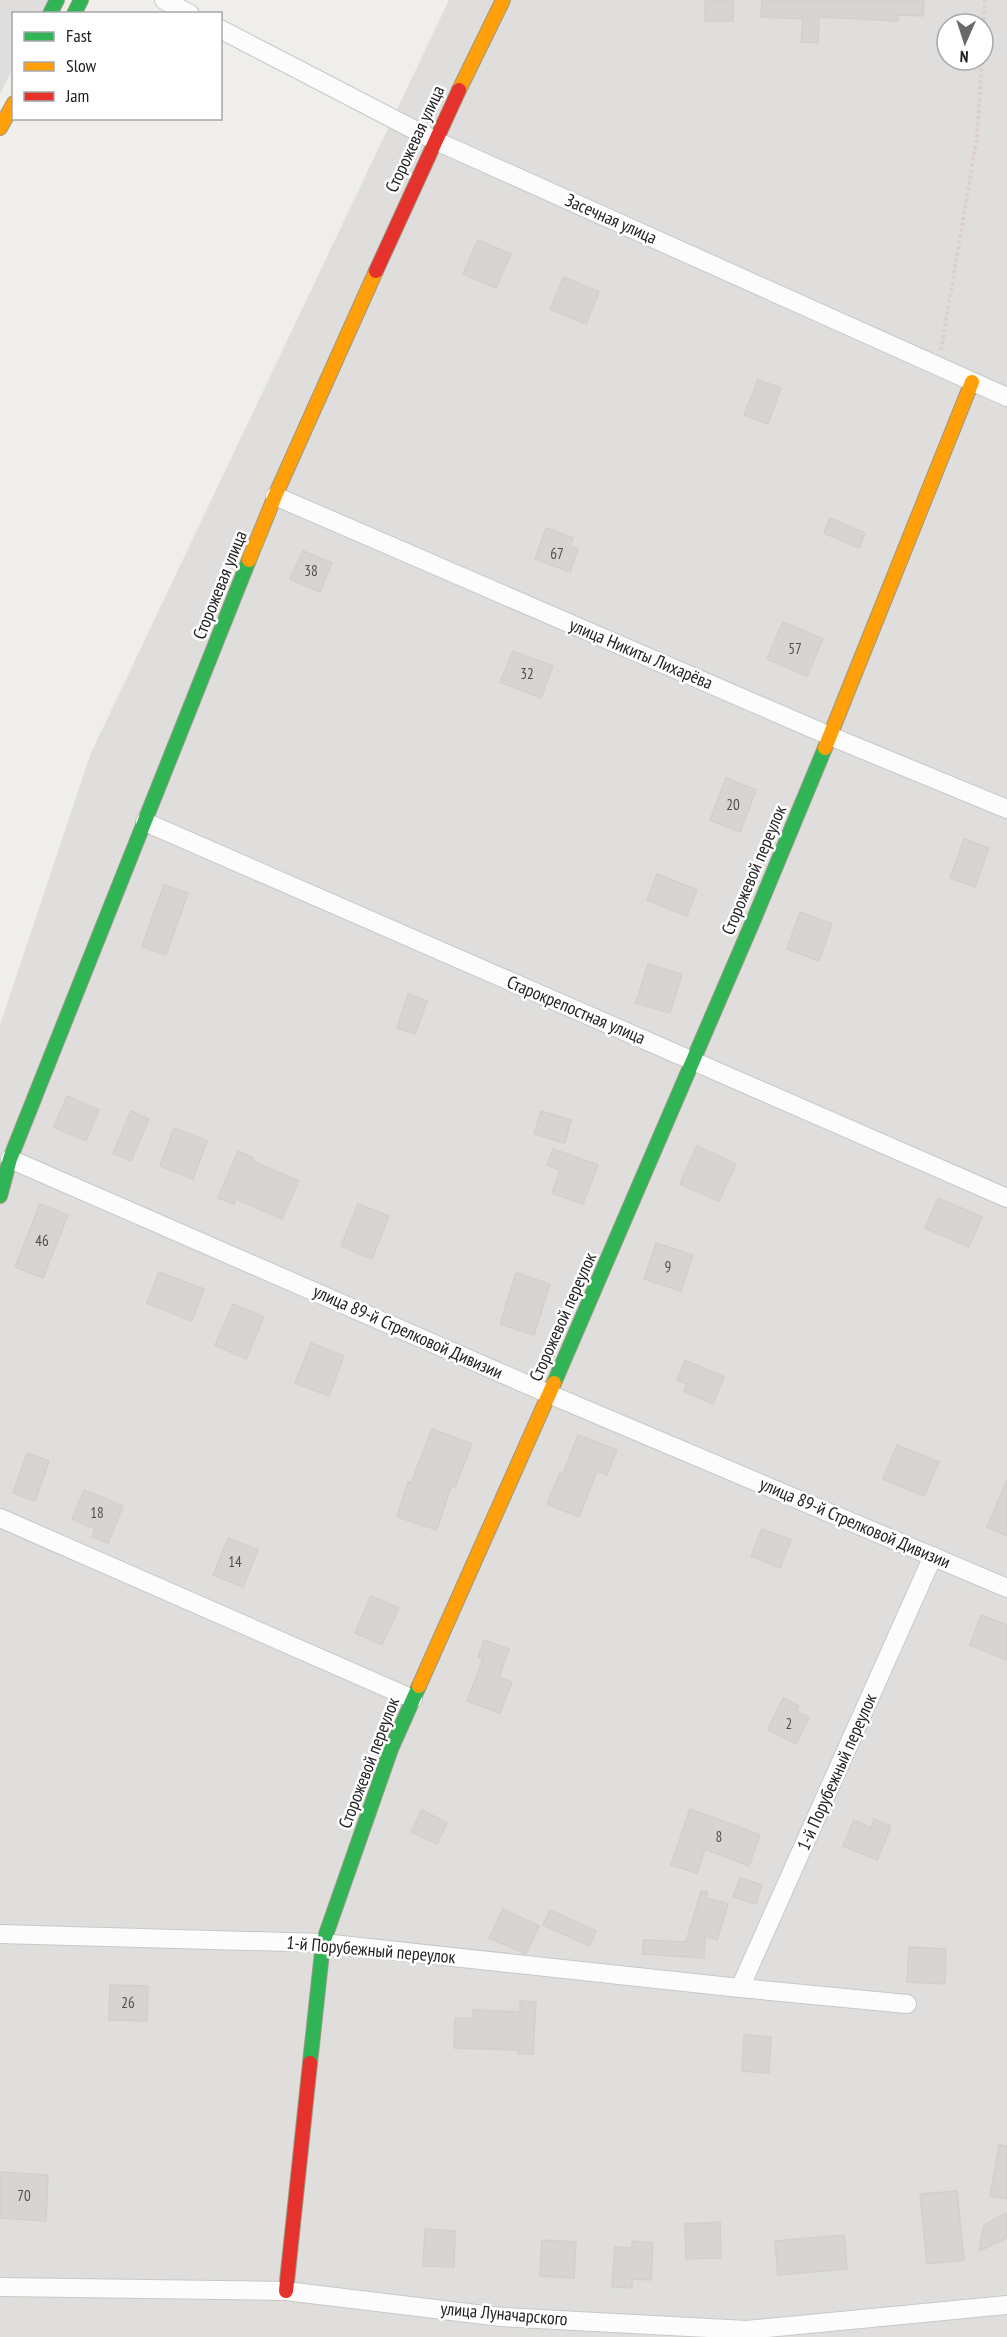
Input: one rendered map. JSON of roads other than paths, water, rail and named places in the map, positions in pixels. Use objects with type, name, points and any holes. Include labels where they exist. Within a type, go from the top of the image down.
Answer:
[{"type":"street","points":[[164,0],[186,12]]},
{"type":"street","name":"Сторожевая улица","points":[[0,1196],[10,1159],[275,496],[434,140],[503,0]]},
{"type":"street","name":"Засечная улица","points":[[222,30],[434,140],[1007,397]]},
{"type":"street","points":[[0,128],[12,107]]},
{"type":"street","name":"Сторожевой переулок","points":[[286,2291],[323,1943],[391,1749],[549,1394],[693,1060],[830,736],[972,382]]},
{"type":"street","name":"улица Никиты Лихарёва","points":[[275,496],[830,736],[1007,809]]},
{"type":"street","name":"Старокрепостная улица","points":[[144,822],[1007,1198]]},
{"type":"street","name":"улица 89-й Стрелковой Дивизии","points":[[10,1159],[549,1394],[1007,1588]]},
{"type":"street","points":[[0,1518],[413,1699]]},
{"type":"street","name":"1-й Порубежный переулок","points":[[740,1988],[933,1556]]},
{"type":"street","name":"1-й Порубежный переулок","points":[[0,1934],[323,1943],[907,2004]]},
{"type":"street","name":"улица Луначарского","points":[[0,2287],[286,2291],[501,2316],[746,2330],[1007,2305]]}]
